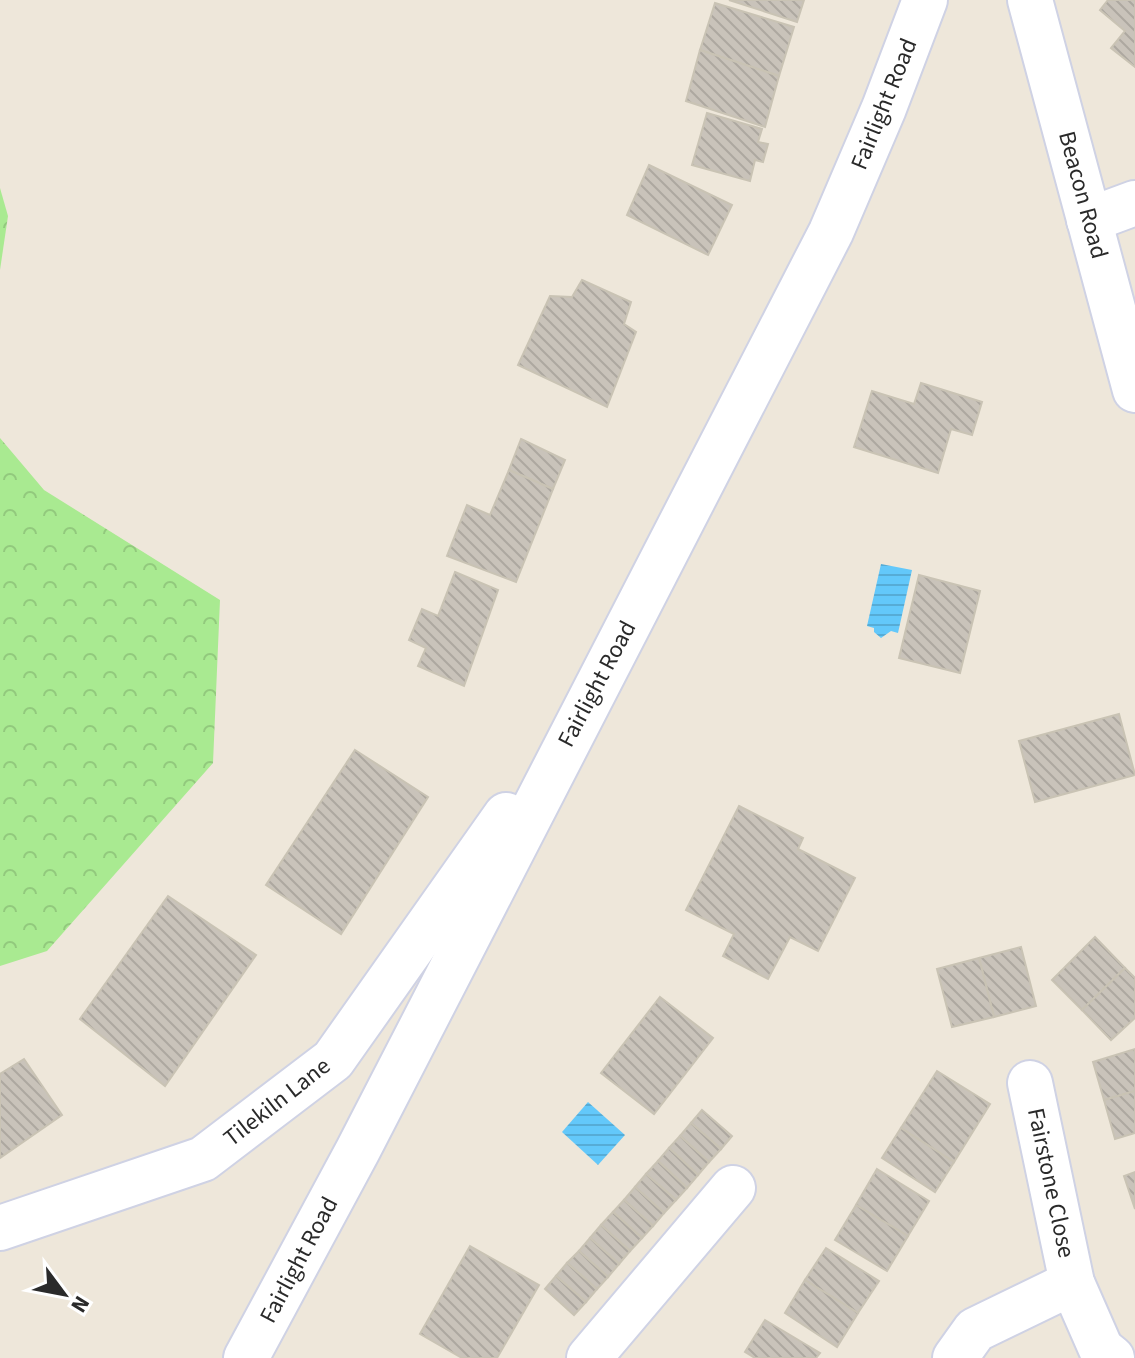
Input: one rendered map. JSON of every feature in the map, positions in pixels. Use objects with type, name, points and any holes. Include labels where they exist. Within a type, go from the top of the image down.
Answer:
[{"type":"street","name":"Fairlight Road","points":[[246,1358],[358,1150],[831,232],[884,108],[925,0]]},
{"type":"street","name":"Beacon Road","points":[[1030,0],[1135,390]]},
{"type":"street","points":[[1089,220],[1135,203]]},
{"type":"street","name":"Tilekiln Lane","points":[[0,1228],[203,1159],[333,1060],[495,828],[561,754]]},
{"type":"street","name":"Fairstone Close","points":[[1030,1083],[1072,1283],[1101,1349],[1112,1358]]},
{"type":"street","points":[[589,1358],[733,1188]]},
{"type":"street","name":"Fairstone Close","points":[[955,1358],[975,1330],[1072,1283]]},
{"type":"green space","points":[[0,188],[8,216],[0,270]]},
{"type":"green space","points":[[0,438],[44,490],[220,600],[213,763],[47,951],[0,966]]},
{"type":"water","points":[[881,564],[912,570],[898,633],[891,631],[881,638],[874,628],[867,626]]},
{"type":"water","points":[[588,1102],[625,1135],[598,1165],[562,1132]]},
{"type":"building","points":[[729,0],[804,0],[797,22]]},
{"type":"building","points":[[1108,0],[1135,0],[1135,67],[1111,48],[1125,31],[1100,10]]},
{"type":"building","points":[[715,3],[794,27],[779,76],[700,50]]},
{"type":"building","points":[[700,50],[779,76],[765,127],[686,101]]},
{"type":"building","points":[[707,113],[762,129],[758,142],[768,144],[763,162],[755,160],[750,181],[692,165]]},
{"type":"building","points":[[649,165],[732,205],[708,255],[627,215]]},
{"type":"building","points":[[582,280],[631,302],[624,324],[636,332],[607,407],[518,365],[550,296],[572,297]]},
{"type":"building","points":[[921,383],[982,402],[972,435],[951,429],[938,473],[854,447],[872,391],[914,404]]},
{"type":"building","points":[[521,439],[565,460],[553,489],[509,470]]},
{"type":"building","points":[[509,470],[553,489],[516,582],[447,556],[467,505],[490,515]]},
{"type":"building","points":[[455,572],[498,590],[464,686],[418,666],[426,648],[409,640],[422,609],[438,616]]},
{"type":"building","points":[[919,575],[980,591],[960,673],[899,658]]},
{"type":"building","points":[[1119,714],[1135,775],[1035,802],[1019,741]]},
{"type":"building","points":[[355,750],[428,797],[341,934],[266,885]]},
{"type":"building","points":[[739,806],[803,838],[798,849],[855,878],[818,951],[790,937],[768,979],[723,956],[734,934],[686,910]]},
{"type":"building","points":[[168,896],[256,955],[165,1086],[80,1019]]},
{"type":"building","points":[[1095,937],[1125,968],[1082,1010],[1052,980]]},
{"type":"building","points":[[1021,947],[1036,1006],[994,1017],[979,958]]},
{"type":"building","points":[[979,958],[994,1017],[952,1027],[937,969]]},
{"type":"building","points":[[1125,968],[1135,978],[1135,1018],[1111,1040],[1082,1010]]},
{"type":"building","points":[[660,997],[713,1038],[654,1114],[601,1073]]},
{"type":"building","points":[[1135,1049],[1135,1091],[1104,1100],[1093,1062]]},
{"type":"building","points":[[24,1059],[62,1115],[0,1158],[0,1074]]},
{"type":"building","points":[[937,1071],[990,1104],[954,1162],[901,1128]]},
{"type":"building","points":[[1135,1091],[1135,1133],[1115,1139],[1104,1100]]},
{"type":"building","points":[[702,1110],[732,1136],[721,1149],[691,1123]]},
{"type":"building","points":[[691,1123],[721,1149],[709,1162],[680,1136]]},
{"type":"building","points":[[901,1128],[954,1162],[935,1192],[882,1158]]},
{"type":"building","points":[[680,1136],[709,1162],[698,1175],[669,1148]]},
{"type":"building","points":[[669,1148],[698,1175],[687,1188],[658,1161]]},
{"type":"building","points":[[658,1161],[687,1188],[676,1200],[646,1174]]},
{"type":"building","points":[[877,1169],[929,1201],[908,1236],[856,1205]]},
{"type":"building","points":[[1135,1172],[1135,1209],[1124,1176]]},
{"type":"building","points":[[646,1174],[676,1200],[664,1213],[635,1187]]},
{"type":"building","points":[[635,1187],[664,1213],[653,1226],[624,1200]]},
{"type":"building","points":[[624,1200],[653,1226],[642,1238],[613,1212]]},
{"type":"building","points":[[856,1205],[908,1236],[887,1271],[835,1240]]},
{"type":"building","points":[[613,1212],[642,1238],[630,1251],[601,1225]]},
{"type":"building","points":[[601,1225],[630,1251],[619,1264],[590,1238]]},
{"type":"building","points":[[590,1238],[619,1264],[608,1277],[579,1251]]},
{"type":"building","points":[[470,1246],[539,1285],[497,1358],[462,1358],[420,1334]]},
{"type":"building","points":[[826,1248],[879,1281],[858,1313],[805,1280]]},
{"type":"building","points":[[579,1251],[608,1277],[597,1289],[567,1263]]},
{"type":"building","points":[[567,1263],[597,1289],[586,1302],[556,1276]]},
{"type":"building","points":[[556,1276],[586,1302],[574,1315],[545,1289]]},
{"type":"building","points":[[805,1280],[858,1313],[837,1347],[785,1313]]},
{"type":"building","points":[[765,1320],[820,1353],[816,1358],[755,1358],[745,1352]]}]
